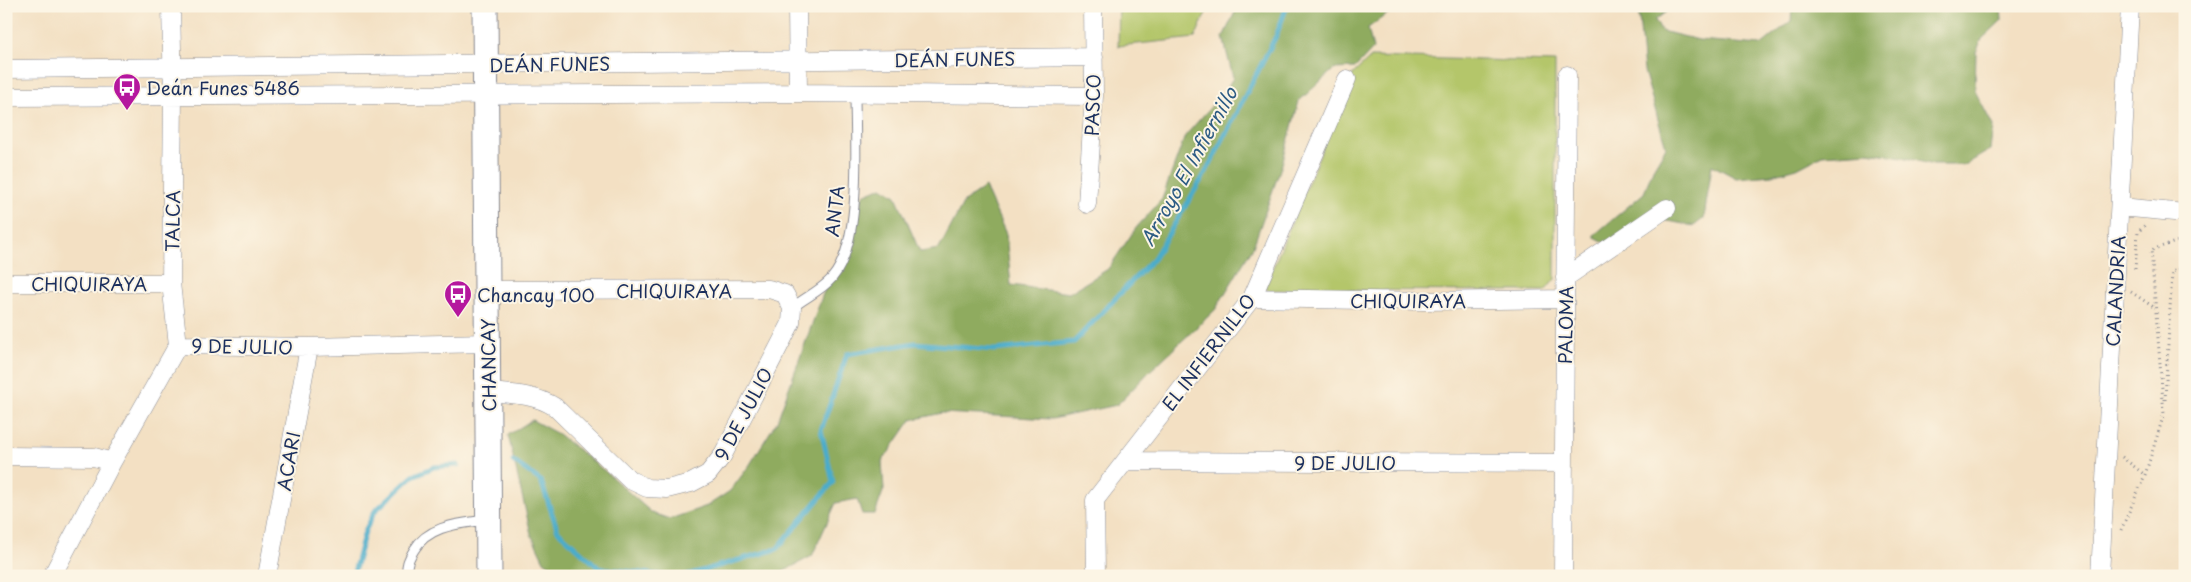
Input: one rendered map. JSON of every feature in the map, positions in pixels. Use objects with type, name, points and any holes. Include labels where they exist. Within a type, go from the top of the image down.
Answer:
[{"type":"main road","name":"CHANCAY","points":[[485,6],[489,576]]},
{"type":"street","name":"TALCA","points":[[171,6],[173,96],[171,283],[178,345]]},
{"type":"street","points":[[797,6],[798,93]]},
{"type":"street","name":"PASCO","points":[[1087,204],[1094,96],[1093,6]]},
{"type":"street","name":"CALANDRIA","points":[[2100,576],[2115,446],[2116,282],[2130,6]]},
{"type":"street","name":"DEÁN FUNES","points":[[6,69],[1094,57]]},
{"type":"street","name":"PALOMA","points":[[1563,576],[1567,75]]},
{"type":"street","name":"EL INFIERNILLO","points":[[1096,576],[1095,500],[1252,298],[1347,80]]},
{"type":"street","name":"DEÁN FUNES","points":[[6,97],[798,93],[1094,96]]},
{"type":"street","points":[[2120,207],[2185,213]]},
{"type":"street","points":[[1565,278],[1667,208]]},
{"type":"street","name":"CHIQUIRAYA","points":[[6,283],[171,283]]},
{"type":"street","name":"CHIQUIRAYA","points":[[487,290],[769,289],[785,294],[792,308]]},
{"type":"street","name":"CHIQUIRAYA","points":[[1252,298],[1424,301],[1565,300]]},
{"type":"street","name":"9 DE JULIO","points":[[488,392],[530,396],[545,400],[556,407],[630,480],[647,488],[667,489],[691,484],[708,474],[724,455],[791,323],[792,308]]},
{"type":"street","name":"9 DE JULIO","points":[[112,462],[178,345],[310,347],[487,343]]},
{"type":"street","name":"ACARI","points":[[267,576],[310,347]]},
{"type":"street","points":[[6,456],[94,457],[112,462],[52,576]]},
{"type":"street","name":"9 DE JULIO","points":[[1126,461],[1564,463]]},
{"type":"lane","name":"ANTA","points":[[792,308],[832,278],[844,257],[854,210],[856,94]]},
{"type":"lane","points":[[407,576],[406,564],[420,540],[441,528],[489,520]]},
{"type":"path","points":[[2135,276],[2138,232],[2150,220]]},
{"type":"path","points":[[2164,414],[2151,250],[2185,239]]},
{"type":"path","points":[[2117,522],[2118,532],[2145,475],[2164,414],[2172,272],[2185,267]]},
{"type":"path","points":[[2116,282],[2156,308]]},
{"type":"path","points":[[2133,304],[2134,285]]},
{"type":"path","points":[[2115,446],[2122,456],[2145,475]]},
{"type":"path","points":[[2115,446],[2122,456],[2121,466]]},
{"type":"green space","points":[[1119,6],[1209,6],[1195,38],[1118,46]]},
{"type":"green space","points":[[1238,6],[1463,6],[1390,12],[1368,28],[1373,49],[1355,68],[1334,69],[1299,101],[1282,164],[1253,247],[1215,310],[1117,405],[1052,419],[942,413],[911,420],[882,462],[884,489],[875,514],[862,514],[857,499],[836,503],[812,556],[775,576],[565,576],[544,561],[531,534],[508,435],[532,420],[558,434],[606,472],[652,513],[670,519],[707,506],[730,491],[749,466],[777,421],[824,291],[851,243],[863,195],[882,187],[896,196],[920,252],[939,249],[964,202],[985,187],[1006,234],[1011,285],[1069,293],[1108,269],[1136,228],[1162,199],[1185,136],[1224,92],[1233,78],[1223,37]]},
{"type":"green space","points":[[1638,6],[1670,6],[1666,12],[1655,20],[1661,31],[1699,40],[1761,45],[1791,21],[1792,6],[2001,6],[2002,20],[1982,39],[1976,52],[1975,91],[1993,126],[1990,150],[1965,165],[1933,165],[1903,157],[1868,152],[1822,155],[1797,168],[1772,175],[1736,178],[1712,165],[1704,218],[1694,226],[1658,219],[1606,243],[1593,236],[1644,193],[1653,169],[1666,147],[1644,71]]},
{"type":"green space","points":[[1371,57],[1555,62],[1555,279],[1545,291],[1269,290],[1265,287],[1353,74]]},
{"type":"waterway","name":"Arroyo El Infiernillo","points":[[684,576],[777,549],[833,482],[821,430],[847,354],[915,343],[994,350],[1074,342],[1154,258],[1206,172],[1276,36],[1287,6]]},
{"type":"waterway","name":"Arroyo El Infiernillo","points":[[513,461],[541,481],[558,531],[599,568],[668,576]]},
{"type":"waterway","name":"Arroyo El Infiernillo","points":[[353,576],[365,531],[375,511],[413,476],[434,467],[458,465]]},
{"type":"place","name":"Deán Funes 5486","points":[[127,111]]},
{"type":"place","name":"Chancay 100","points":[[458,318]]}]
